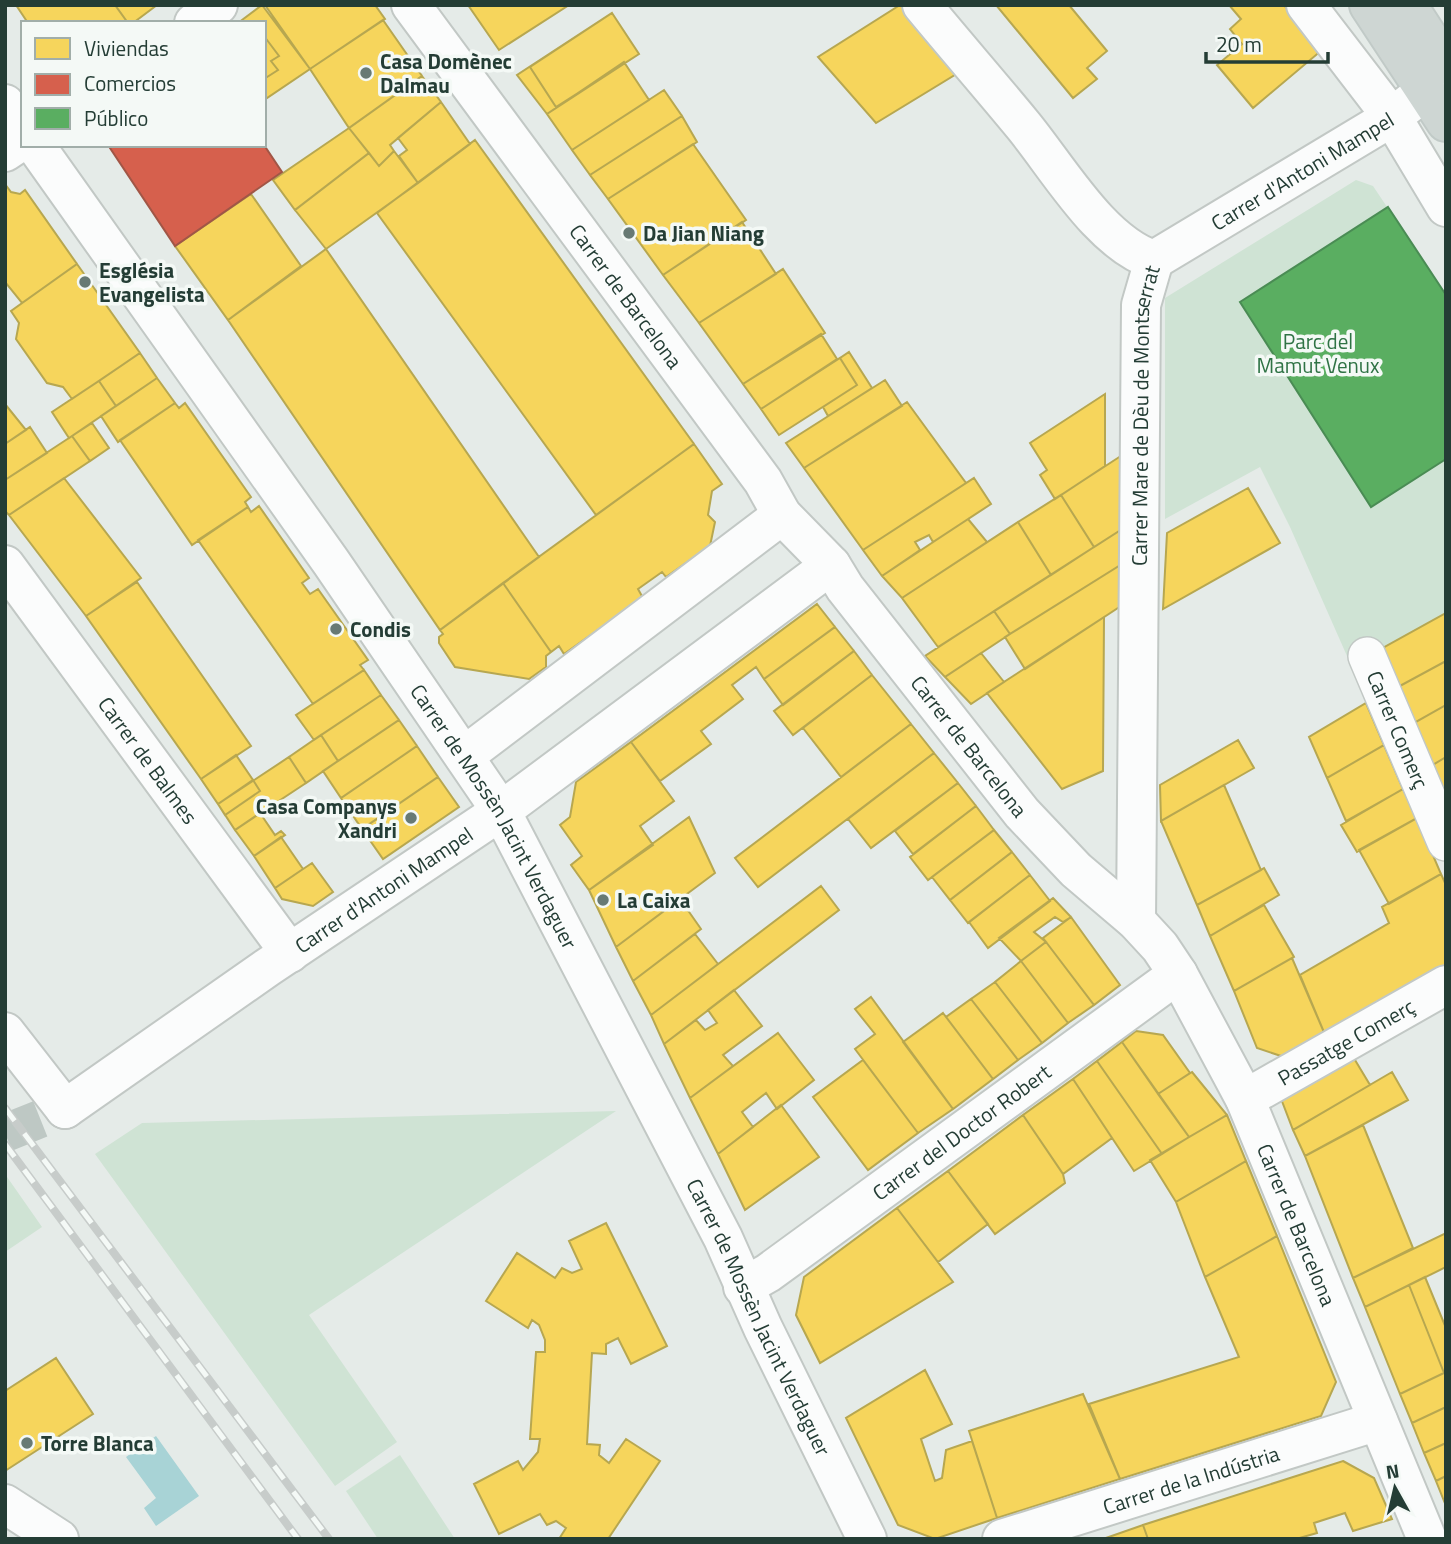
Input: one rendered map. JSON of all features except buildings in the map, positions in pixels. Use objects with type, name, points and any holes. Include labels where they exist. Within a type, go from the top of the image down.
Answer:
[{"type":"main road","points":[[1369,5],[1439,77]]},
{"type":"main road","points":[[1408,5],[1439,77],[1446,122]]},
{"type":"street","points":[[197,21],[218,5]]},
{"type":"street","name":"Carrer de Barcelona","points":[[411,5],[763,481],[782,515],[831,565],[845,588],[1022,813],[1076,870],[1136,921],[1160,947],[1178,974],[1245,1099],[1427,1539]]},
{"type":"street","name":"Carrer Mare de Dèu de Montserrat","points":[[922,5],[1024,127],[1089,212],[1140,255],[1154,260],[1141,305],[1136,921]]},
{"type":"street","points":[[1306,5],[1392,117],[1446,207]]},
{"type":"street","name":"Carrer d'Antoni Mampel","points":[[1154,260],[1392,117],[1439,77]]},
{"type":"street","points":[[5,104],[21,126]]},
{"type":"street","points":[[5,152],[21,141]]},
{"type":"street","name":"Carrer de Mossèn Jacint Verdaguer","points":[[36,147],[331,562],[501,811],[723,1238],[743,1287],[867,1539]]},
{"type":"street","points":[[464,756],[782,515]]},
{"type":"street","name":"Carrer de Balmes","points":[[5,565],[290,953]]},
{"type":"street","name":"Carrer d'Antoni Mampel","points":[[5,1032],[65,1109],[501,811],[831,565]]},
{"type":"street","name":"Carrer Comerç","points":[[1367,656],[1446,842]]},
{"type":"street","name":"Carrer del Doctor Robert","points":[[743,1287],[768,1273],[1178,974]]},
{"type":"street","name":"Passatge Comerç","points":[[1245,1099],[1446,985]]},
{"type":"street","name":"Carrer de la Indústria","points":[[1002,1539],[1378,1420]]},
{"type":"street","points":[[5,1504],[59,1539]]},
{"type":"green space","name":"Parc del Mamut Venux","points":[[1356,180],[1373,186],[1446,295],[1446,613],[1351,665],[1290,527],[1260,467],[1165,519],[1165,298]]},
{"type":"green space","points":[[616,1111],[309,1315],[397,1442],[335,1486],[95,1154],[142,1123]]},
{"type":"green space","points":[[5,1174],[42,1227],[5,1252]]},
{"type":"green space","points":[[400,1455],[455,1539],[378,1539],[346,1491]]},
{"type":"water","points":[[156,1436],[199,1496],[156,1526],[144,1508],[156,1498],[126,1457]]},
{"type":"tunnel","points":[[5,1133],[65,1109]]},
{"type":"railway","points":[[5,1108],[329,1539]]},
{"type":"railway","points":[[5,1144],[298,1539]]},
{"type":"place","name":"Casa Domènec Dalmau","points":[[366,73]]},
{"type":"place","name":"Da Jian Niang","points":[[629,233]]},
{"type":"place","name":"Església Evangelista","points":[[85,282]]},
{"type":"place","name":"Condis","points":[[336,629]]},
{"type":"place","name":"Casa Companys Xandri","points":[[411,818]]},
{"type":"place","name":"La Caixa","points":[[603,900]]},
{"type":"place","name":"Torre Blanca","points":[[27,1443]]}]
